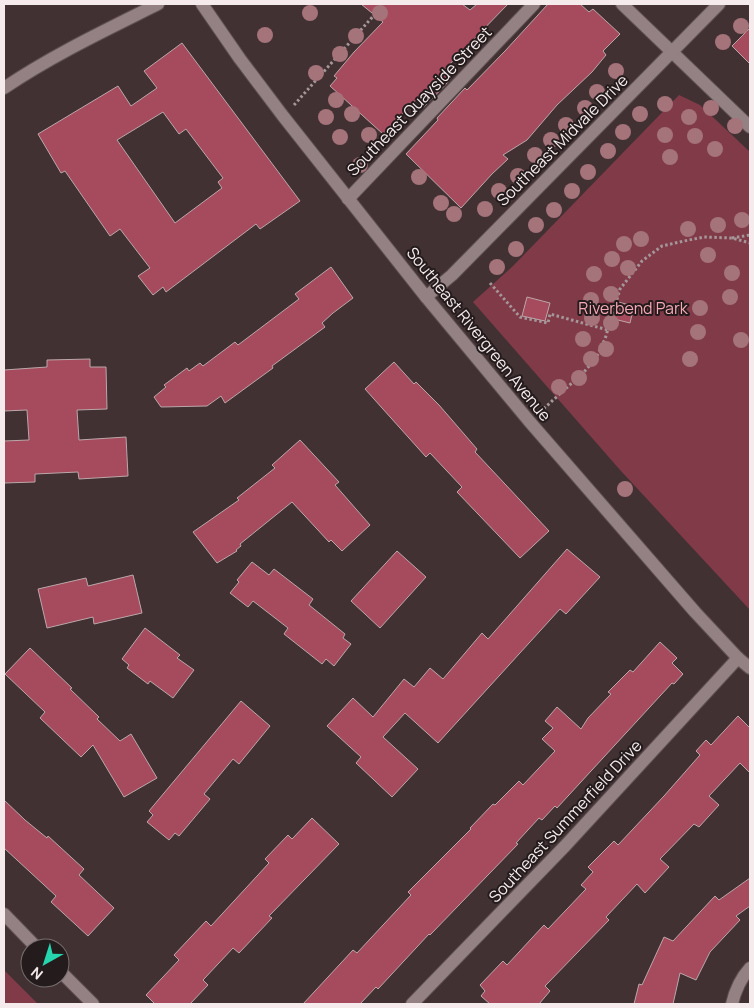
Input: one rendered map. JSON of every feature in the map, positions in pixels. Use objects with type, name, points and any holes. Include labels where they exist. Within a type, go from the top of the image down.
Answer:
[{"type":"street","points":[[4,88],[93,36],[158,4]]},
{"type":"street","name":"Southeast Rivergreen Avenue","points":[[202,4],[283,116],[426,297],[529,422],[695,612],[738,658],[750,668]]},
{"type":"street","name":"Southeast Quayside Street","points":[[348,198],[534,4]]},
{"type":"street","points":[[622,4],[750,127]]},
{"type":"street","name":"Southeast Midvale Drive","points":[[426,297],[452,275],[719,4]]},
{"type":"street","name":"Southeast Summerfield Drive","points":[[412,1004],[565,846],[738,658]]},
{"type":"street","points":[[4,914],[27,938]]},
{"type":"street","points":[[732,1004],[744,974],[750,968]]},
{"type":"street","points":[[70,981],[94,1004]]},
{"type":"path","points":[[283,116],[384,4]]},
{"type":"path","points":[[529,422],[584,372],[596,358],[608,330],[620,289],[642,261],[662,246],[704,237],[732,238],[750,235]]},
{"type":"path","points":[[732,238],[750,243]]},
{"type":"path","points":[[490,283],[520,317],[548,323],[550,314],[608,330]]},
{"type":"green space","name":"Riverbend Park","points":[[679,95],[700,105],[750,152],[750,610],[621,471],[473,302],[513,266]]},
{"type":"green space","points":[[4,970],[38,1004],[4,1004]]},
{"type":"building","points":[[361,4],[462,4],[470,10],[477,4],[508,4],[443,71],[452,78],[424,107],[416,100],[383,134],[330,86],[337,78],[334,76],[383,22]]},
{"type":"building","points":[[548,4],[580,4],[589,12],[593,9],[620,34],[603,51],[606,55],[592,72],[557,105],[527,140],[503,155],[508,159],[461,208],[406,154],[465,88],[467,90]]},
{"type":"building","points":[[750,28],[750,64],[732,46]]},
{"type":"building","points":[[182,43],[300,201],[260,229],[256,224],[166,292],[163,287],[153,295],[138,276],[150,268],[120,229],[110,236],[65,171],[61,173],[38,134],[118,86],[131,106],[157,88],[144,71]],"holes":[[[163,112],[179,134],[186,129],[223,178],[218,182],[222,188],[175,223],[117,140]]]},
{"type":"building","points":[[331,267],[353,298],[322,323],[325,327],[225,403],[221,396],[207,406],[161,407],[154,397],[166,387],[164,385],[187,368],[189,371],[200,363],[203,366],[235,342],[238,345],[299,299],[295,294]]},
{"type":"building","points":[[527,297],[550,303],[545,321],[522,316]]},
{"type":"building","points":[[618,302],[634,306],[630,323],[614,319]]},
{"type":"building","points":[[90,359],[90,367],[106,367],[107,409],[77,410],[79,440],[126,437],[128,476],[79,479],[78,472],[35,474],[35,482],[4,483],[4,441],[29,440],[27,410],[4,411],[4,370],[47,367],[47,360]]},
{"type":"building","points":[[394,362],[414,384],[416,382],[439,405],[477,449],[475,452],[549,531],[520,558],[457,492],[462,487],[430,453],[426,457],[365,389]]},
{"type":"building","points":[[300,440],[339,482],[335,485],[370,525],[342,551],[331,540],[329,542],[292,502],[240,544],[241,546],[237,551],[217,563],[193,532],[239,500],[237,498],[275,468],[272,465]]},
{"type":"building","points":[[567,549],[600,577],[566,614],[560,609],[438,743],[405,713],[383,737],[418,769],[392,797],[356,763],[361,757],[327,726],[353,698],[373,717],[404,679],[414,687],[430,668],[443,679],[482,633],[488,639]]},
{"type":"building","points":[[397,551],[426,577],[380,628],[351,601]]},
{"type":"building","points":[[252,562],[269,575],[274,569],[313,599],[309,605],[345,634],[343,638],[351,644],[334,666],[326,659],[322,664],[284,634],[288,628],[253,601],[248,607],[230,593],[239,582],[237,580]]},
{"type":"building","points":[[133,575],[142,613],[94,624],[93,617],[47,628],[38,589],[86,578],[88,586]]},
{"type":"building","points":[[145,628],[180,655],[177,658],[194,670],[173,698],[150,681],[148,684],[127,668],[129,665],[122,659]]},
{"type":"building","points":[[660,642],[677,658],[672,663],[683,674],[674,684],[672,683],[557,808],[555,806],[542,820],[539,818],[516,843],[518,844],[429,934],[378,989],[376,987],[360,1004],[303,1004],[353,950],[357,953],[411,895],[408,892],[471,829],[493,804],[495,805],[519,781],[523,785],[555,751],[542,739],[553,728],[545,721],[557,707],[581,729],[588,718],[611,694],[608,692],[630,670],[633,672]]},
{"type":"building","points":[[30,648],[72,688],[70,689],[99,717],[97,719],[120,741],[131,734],[157,778],[124,797],[93,745],[81,757],[40,718],[45,712],[5,674]]},
{"type":"building","points":[[241,701],[270,726],[239,764],[233,759],[204,794],[210,799],[179,836],[175,833],[169,840],[147,822],[153,815],[149,811]]},
{"type":"building","points":[[738,716],[750,728],[750,773],[740,763],[709,796],[719,805],[699,827],[694,824],[660,859],[669,867],[645,893],[637,884],[606,917],[609,920],[545,986],[550,991],[539,1004],[490,1004],[481,996],[485,991],[480,985],[503,961],[507,965],[544,925],[548,929],[586,889],[581,885],[593,872],[588,867],[614,841],[618,845],[664,796],[700,755],[696,751],[706,740],[711,745]]},
{"type":"building","points":[[4,800],[84,869],[79,875],[114,908],[88,936],[51,902],[56,896],[4,848]]},
{"type":"building","points":[[312,818],[339,844],[269,916],[272,918],[239,953],[233,948],[203,980],[208,985],[190,1004],[155,1004],[146,995],[179,960],[174,955],[206,921],[211,926],[269,863],[265,859],[288,835],[292,839]]},
{"type":"building","points":[[750,878],[750,906],[736,916],[740,920],[710,952],[696,980],[680,973],[673,1004],[634,1004],[639,984],[642,985],[664,937],[673,941],[715,896],[719,900]]}]
